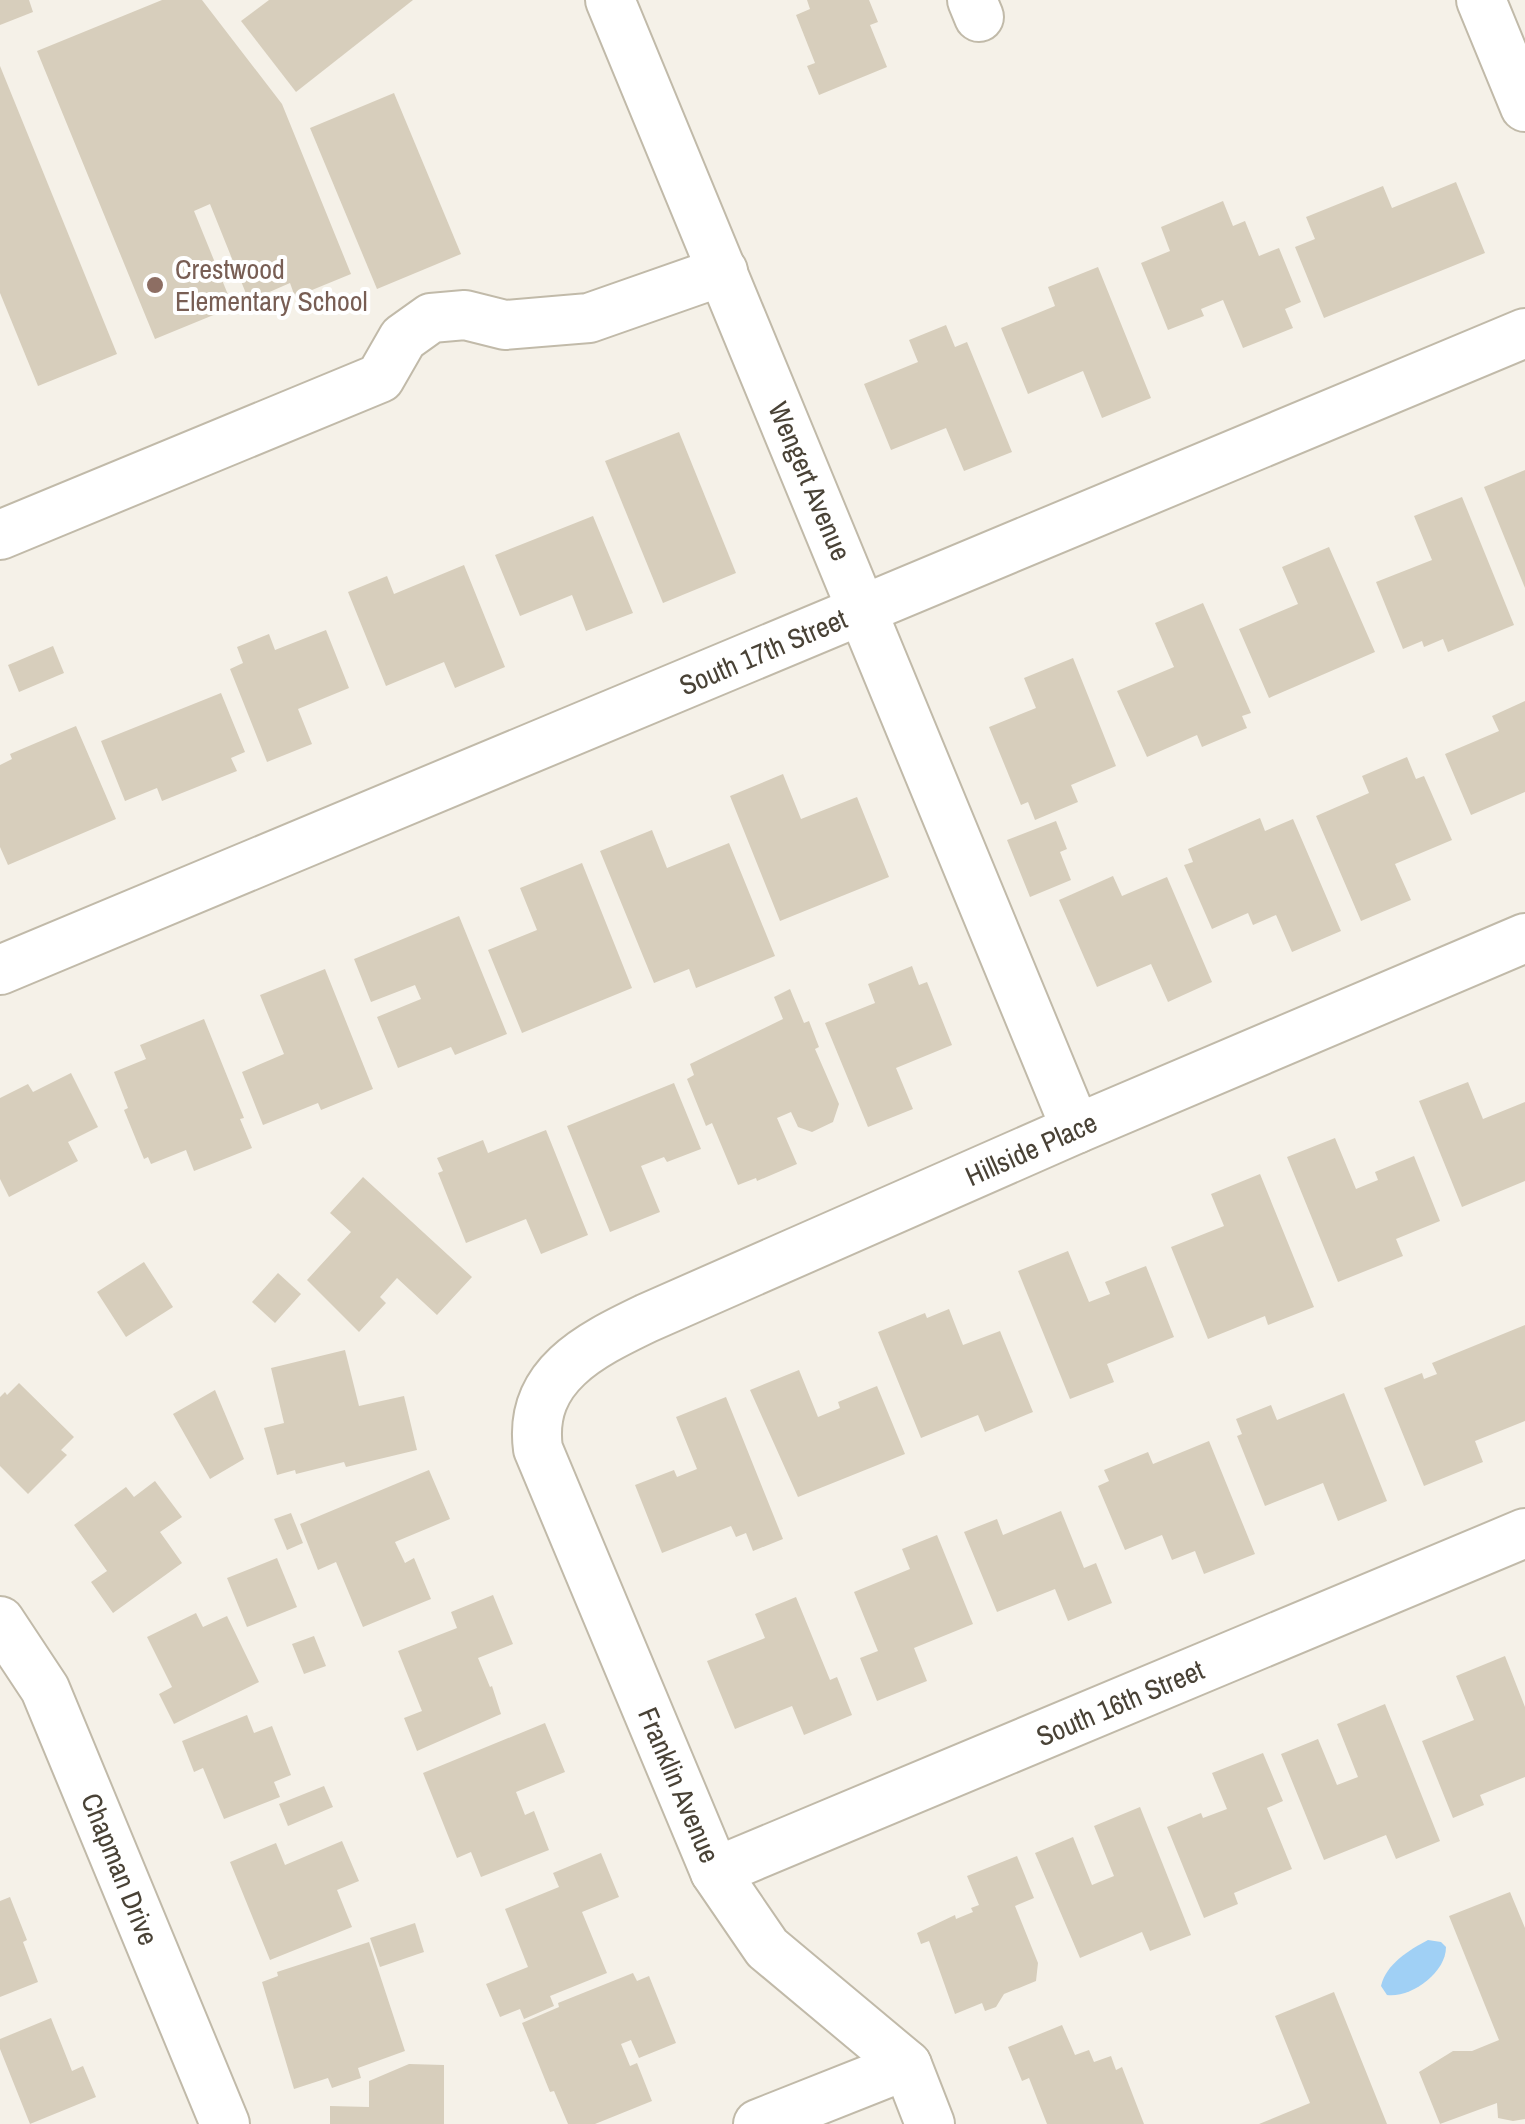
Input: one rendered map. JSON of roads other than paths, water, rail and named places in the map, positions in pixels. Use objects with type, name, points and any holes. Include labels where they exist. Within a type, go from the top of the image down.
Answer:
[{"type":"street","name":"Wengert Avenue","points":[[610,0],[1076,1129]]},
{"type":"street","points":[[1480,0],[1525,107]]},
{"type":"street","points":[[0,535],[380,378],[403,338],[431,318],[465,315],[505,325],[590,318],[723,271]]},
{"type":"street","name":"South 17th Street","points":[[0,970],[1525,333]]},
{"type":"street","name":"Hillside Place","points":[[551,1383],[583,1352],[619,1332],[1076,1129],[1525,938]]},
{"type":"street","name":"Franklin Avenue","points":[[551,1383],[540,1413],[538,1449],[715,1872],[766,1948],[907,2065],[930,2124]]},
{"type":"street","name":"South 16th Street","points":[[715,1872],[1525,1532]]},
{"type":"street","name":"Chapman Drive","points":[[0,1620],[46,1689],[226,2124]]},
{"type":"street","points":[[758,2124],[907,2065]]},
{"type":"water","points":[[1428,1940],[1446,1947],[1440,1966],[1416,1988],[1387,1995],[1381,1986],[1393,1964]]},
{"type":"place","name":"Crestwood Elementary School","points":[[155,285]]}]
